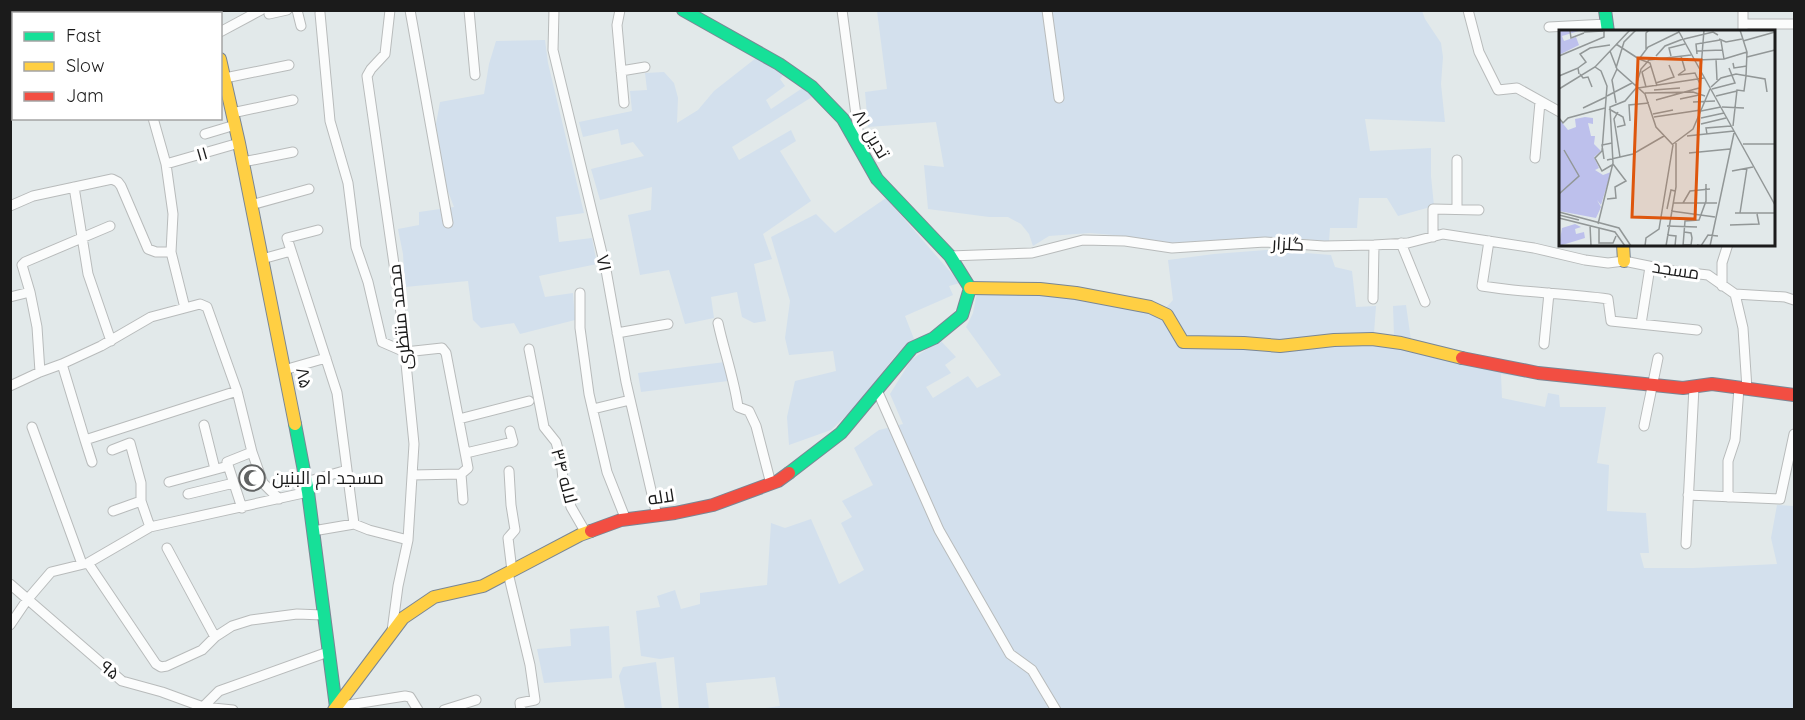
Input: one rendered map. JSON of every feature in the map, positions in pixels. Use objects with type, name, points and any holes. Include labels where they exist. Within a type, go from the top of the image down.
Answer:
[{"type":"street","points":[[222,31],[261,10]]},
{"type":"street","points":[[268,10],[270,14],[287,10]]},
{"type":"street","points":[[297,10],[302,26]]},
{"type":"street","name":"محمد منتظری","points":[[390,10],[385,54],[371,69],[367,76],[367,85],[384,184],[401,313],[414,444],[408,540],[398,586],[392,631]]},
{"type":"street","points":[[410,10],[448,223]]},
{"type":"street","points":[[469,10],[475,75]]},
{"type":"street","name":"۷۱","points":[[554,10],[553,50],[606,270],[630,400],[657,516]]},
{"type":"street","points":[[620,10],[617,25],[624,104]]},
{"type":"street","name":"تدین ۸۱","points":[[683,10],[779,64],[812,87],[843,119],[877,178],[950,256],[970,288]]},
{"type":"street","points":[[842,10],[860,150]]},
{"type":"street","points":[[1047,10],[1059,98]]},
{"type":"street","points":[[1468,10],[1479,52],[1498,90],[1517,88],[1559,112]]},
{"type":"street","points":[[1549,27],[1607,28],[1605,10]]},
{"type":"street","points":[[1743,10],[1743,28],[1794,24]]},
{"type":"street","points":[[320,13],[330,121],[348,183],[356,247],[368,282],[382,342],[405,352],[442,348],[445,350],[466,453],[468,468],[461,474],[412,476]]},
{"type":"street","points":[[224,83],[289,65]]},
{"type":"street","points":[[621,71],[645,67]]},
{"type":"street","name":"۸۵","points":[[224,83],[243,162],[307,487],[335,708]]},
{"type":"street","points":[[205,134],[234,119],[293,100]]},
{"type":"street","points":[[1535,158],[1540,102]]},
{"type":"street","points":[[154,120],[166,164],[173,214],[171,252],[184,308]]},
{"type":"street","name":"۱۱","points":[[166,164],[239,143]]},
{"type":"street","points":[[243,162],[292,152]]},
{"type":"street","points":[[1457,160],[1457,209]]},
{"type":"street","points":[[10,206],[33,196],[112,179],[118,182],[148,249],[156,252],[171,252]]},
{"type":"street","points":[[74,187],[88,274],[111,341]]},
{"type":"street","points":[[251,205],[309,189]]},
{"type":"street","points":[[1433,237],[1433,209],[1479,210]]},
{"type":"street","points":[[40,372],[37,327],[22,265],[110,226]]},
{"type":"street","points":[[318,230],[286,238],[337,393],[354,524]]},
{"type":"street","name":"گلزار","points":[[950,256],[1032,253],[1083,240],[1125,241],[1172,248],[1265,242],[1324,246],[1401,243],[1443,234],[1608,263],[1624,261]]},
{"type":"street","points":[[1489,241],[1482,286],[1608,299],[1611,321],[1697,330]]},
{"type":"street","points":[[1401,243],[1425,302]]},
{"type":"street","points":[[1373,299],[1374,245]]},
{"type":"street","points":[[1623,246],[1624,261]]},
{"type":"street","points":[[1722,286],[1722,263],[1727,246]]},
{"type":"street","points":[[262,259],[291,251]]},
{"type":"street","name":"مسجد","points":[[1624,261],[1673,272],[1708,275],[1735,294],[1785,297],[1794,300]]},
{"type":"street","points":[[1641,324],[1650,267]]},
{"type":"street","points":[[970,288],[1040,289],[1076,293],[1150,307],[1167,315],[1183,342],[1280,346],[1334,340],[1372,339],[1401,343],[1538,373],[1683,388],[1712,384],[1794,395]]},
{"type":"street","name":"لاله","points":[[335,708],[403,618],[434,597],[483,586],[586,532],[626,520],[713,506],[777,481],[841,433],[912,348],[934,338],[962,315],[970,288]]},
{"type":"street","points":[[10,297],[30,292]]},
{"type":"street","points":[[580,293],[583,359],[593,409],[607,472],[626,520]]},
{"type":"street","points":[[1544,344],[1549,293]]},
{"type":"street","points":[[1728,496],[1728,461],[1735,440],[1743,389],[1743,328],[1735,294]]},
{"type":"street","points":[[10,386],[111,341],[152,317],[200,304],[207,307],[237,391],[252,452],[263,483],[279,499]]},
{"type":"street","points":[[718,323],[735,383],[738,407],[749,411],[756,426],[771,484]]},
{"type":"street","points":[[617,333],[668,324]]},
{"type":"street","name":"لاله ۳۴","points":[[529,349],[544,428],[556,442],[571,507],[586,532]]},
{"type":"street","points":[[284,370],[326,358]]},
{"type":"street","points":[[1644,426],[1658,358]]},
{"type":"street","points":[[62,364],[92,462]]},
{"type":"street","points":[[1686,544],[1694,387]]},
{"type":"street","points":[[877,390],[939,530],[1010,654],[1032,670],[1056,710]]},
{"type":"street","points":[[84,440],[237,391]]},
{"type":"street","points":[[593,409],[630,400]]},
{"type":"street","points":[[459,419],[530,401]]},
{"type":"street","points":[[204,425],[216,469]]},
{"type":"street","points":[[32,427],[85,563],[156,664],[161,667],[167,666],[202,650],[214,637],[232,626],[251,620],[297,614],[323,615]]},
{"type":"street","points":[[466,453],[513,442],[510,431]]},
{"type":"street","points":[[1688,495],[1780,499],[1794,434]]},
{"type":"street","points":[[112,450],[130,443],[141,483],[141,501],[150,527]]},
{"type":"street","points":[[242,507],[226,462],[252,452]]},
{"type":"street","points":[[169,482],[228,466]]},
{"type":"street","points":[[10,625],[27,600],[51,572],[85,563],[150,527],[279,499],[347,470]]},
{"type":"street","points":[[509,471],[515,530],[508,538],[510,572],[530,665],[535,700],[520,703],[521,710]]},
{"type":"street","points":[[461,474],[464,500]]},
{"type":"street","points":[[188,494],[234,483]]},
{"type":"street","points":[[113,511],[141,501]]},
{"type":"street","points":[[313,531],[354,524],[408,540]]},
{"type":"street","points":[[167,548],[214,637]]},
{"type":"street","name":"۹۵","points":[[10,584],[122,681],[203,707],[233,710]]},
{"type":"street","points":[[203,707],[219,691],[328,652]]},
{"type":"street","points":[[335,708],[405,696],[410,697],[418,710]]},
{"type":"street","points":[[444,710],[476,700]]},
{"type":"shaded area","points":[[877,11],[1422,11],[1441,43],[1443,57],[1441,84],[1445,122],[1365,119],[1370,151],[1431,148],[1434,206],[1398,216],[1387,198],[1359,198],[1357,228],[1330,228],[1329,241],[1272,237],[1172,243],[1090,233],[1049,236],[1033,246],[1029,234],[1021,224],[1008,217],[989,217],[928,209],[924,165],[944,167],[936,122],[868,127],[865,92],[887,89]]},
{"type":"shaded area","points":[[545,40],[548,63],[584,213],[556,217],[559,242],[592,238],[597,264],[539,276],[545,297],[573,293],[575,320],[520,334],[514,323],[481,328],[473,320],[468,281],[405,287],[403,254],[398,229],[419,225],[419,212],[454,207],[444,181],[436,124],[440,102],[484,94],[496,41]]},
{"type":"shaded area","points":[[756,58],[784,74],[780,79],[785,86],[766,100],[771,109],[804,87],[812,97],[732,147],[739,160],[791,130],[796,141],[780,151],[811,201],[763,234],[772,259],[754,264],[766,321],[754,323],[742,317],[737,292],[711,297],[714,318],[685,324],[669,270],[640,275],[628,215],[651,210],[652,187],[600,200],[591,169],[644,156],[633,142],[621,145],[618,129],[583,137],[579,122],[632,111],[630,91],[647,90],[645,73],[664,72],[674,83],[678,98],[677,123],[698,110],[714,91]]},
{"type":"shaded area","points":[[886,198],[960,283],[949,286],[953,295],[905,316],[914,339],[896,355],[854,408],[831,430],[789,445],[787,417],[795,381],[836,371],[833,351],[789,355],[785,338],[790,301],[771,237],[816,214],[835,233]]},
{"type":"shaded area","points":[[1266,250],[1331,255],[1335,267],[1352,271],[1356,307],[1376,306],[1374,333],[1394,336],[1393,306],[1406,305],[1411,340],[1524,364],[1521,377],[1501,374],[1502,398],[1545,407],[1548,393],[1559,395],[1560,407],[1606,407],[1597,463],[1609,465],[1607,511],[1646,513],[1649,553],[1640,553],[1644,568],[1777,564],[1771,538],[1777,505],[1794,506],[1794,709],[758,709],[780,706],[775,677],[706,683],[709,709],[679,709],[674,657],[660,659],[641,656],[636,611],[660,607],[657,596],[675,590],[681,609],[700,604],[700,593],[767,585],[771,523],[785,528],[811,519],[839,584],[864,570],[841,523],[852,517],[842,501],[873,485],[854,448],[879,430],[903,424],[890,394],[911,360],[940,340],[956,357],[945,365],[951,373],[926,387],[933,398],[968,376],[977,388],[1001,375],[966,327],[973,313],[978,287],[1020,288],[1163,311],[1173,300],[1168,260]]},
{"type":"shaded area","points":[[725,362],[728,381],[641,392],[638,373]]},
{"type":"shaded area","points":[[609,626],[612,678],[544,683],[537,649],[571,646],[570,629]]},
{"type":"shaded area","points":[[656,662],[662,709],[625,709],[619,676],[623,667]]},
{"type":"traffic: fast","points":[[683,10],[779,64],[812,87],[843,119],[877,179],[950,256],[970,288]]},
{"type":"traffic: fast","points":[[1605,10],[1608,30]]},
{"type":"traffic: fast","points":[[789,473],[841,433],[912,348],[934,338],[962,315],[970,288]]},
{"type":"traffic: fast","points":[[295,424],[308,492],[336,707]]},
{"type":"traffic: slow","points":[[222,68],[295,424]]},
{"type":"traffic: slow","points":[[1623,246],[1624,261]]},
{"type":"traffic: slow","points":[[970,288],[1040,289],[1076,293],[1150,307],[1167,315],[1183,342],[1280,346],[1334,340],[1372,339],[1401,343],[1462,358]]},
{"type":"traffic: slow","points":[[334,710],[403,618],[434,597],[483,586],[591,531]]},
{"type":"traffic: jam","points":[[1462,358],[1538,373],[1683,388],[1712,384],[1794,395]]},
{"type":"traffic: jam","points":[[591,531],[621,520],[713,505],[778,481],[789,473]]},
{"type":"place","name":"مسجد ام البنین","points":[[252,478]]}]
